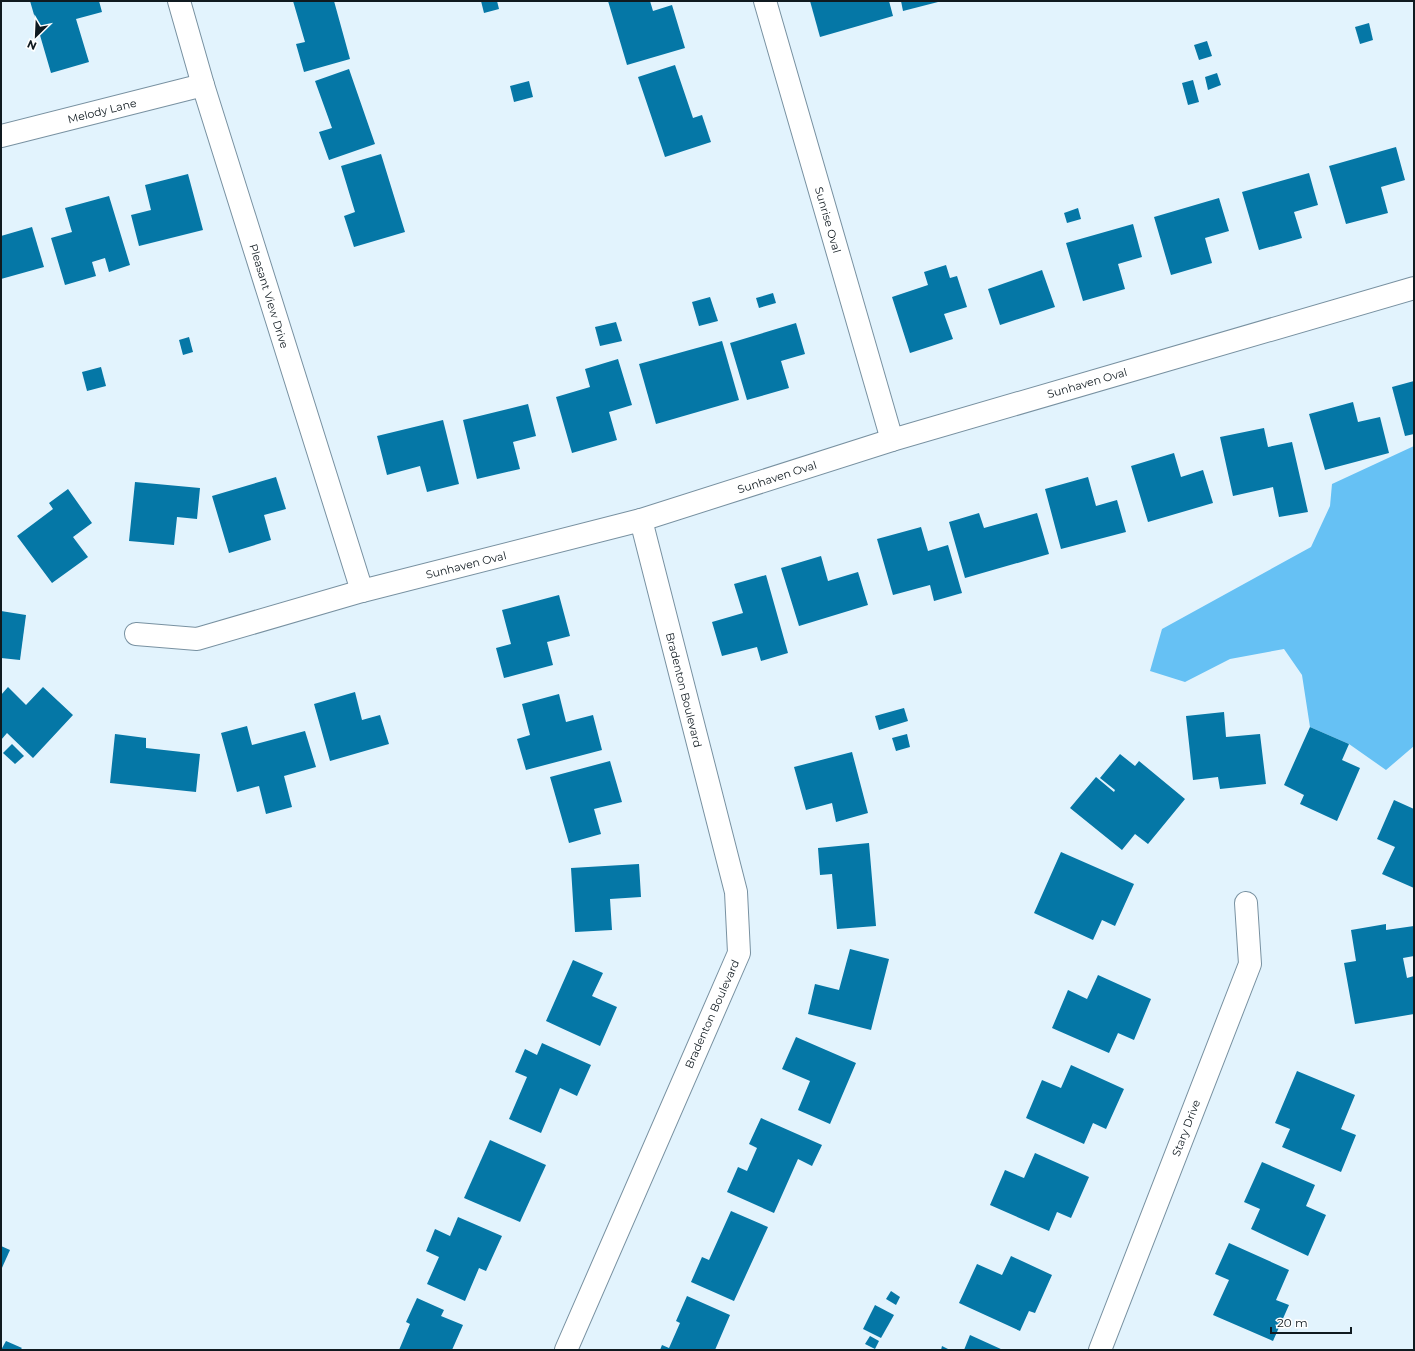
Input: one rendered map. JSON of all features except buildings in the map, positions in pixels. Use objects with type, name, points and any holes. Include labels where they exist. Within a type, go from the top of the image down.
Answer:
[{"type":"street","name":"Pleasant View Drive","points":[[179,1],[203,85],[362,591]]},
{"type":"street","name":"Sunrise Oval","points":[[765,1],[892,440]]},
{"type":"street","name":"Melody Lane","points":[[1,136],[203,85]]},
{"type":"street","name":"Sunhaven Oval","points":[[136,634],[197,639],[362,591],[641,520],[892,440],[1414,288]]},
{"type":"street","name":"Bradenton Boulevard","points":[[566,1350],[739,953],[736,892],[641,520]]},
{"type":"street","name":"Stary Drive","points":[[1100,1350],[1250,964],[1246,903]]},
{"type":"shaded area","points":[[1414,446],[1414,746],[1386,770],[1349,744],[1310,727],[1302,675],[1284,649],[1230,659],[1185,682],[1150,671],[1162,629],[1311,547],[1330,506],[1332,484]]}]
